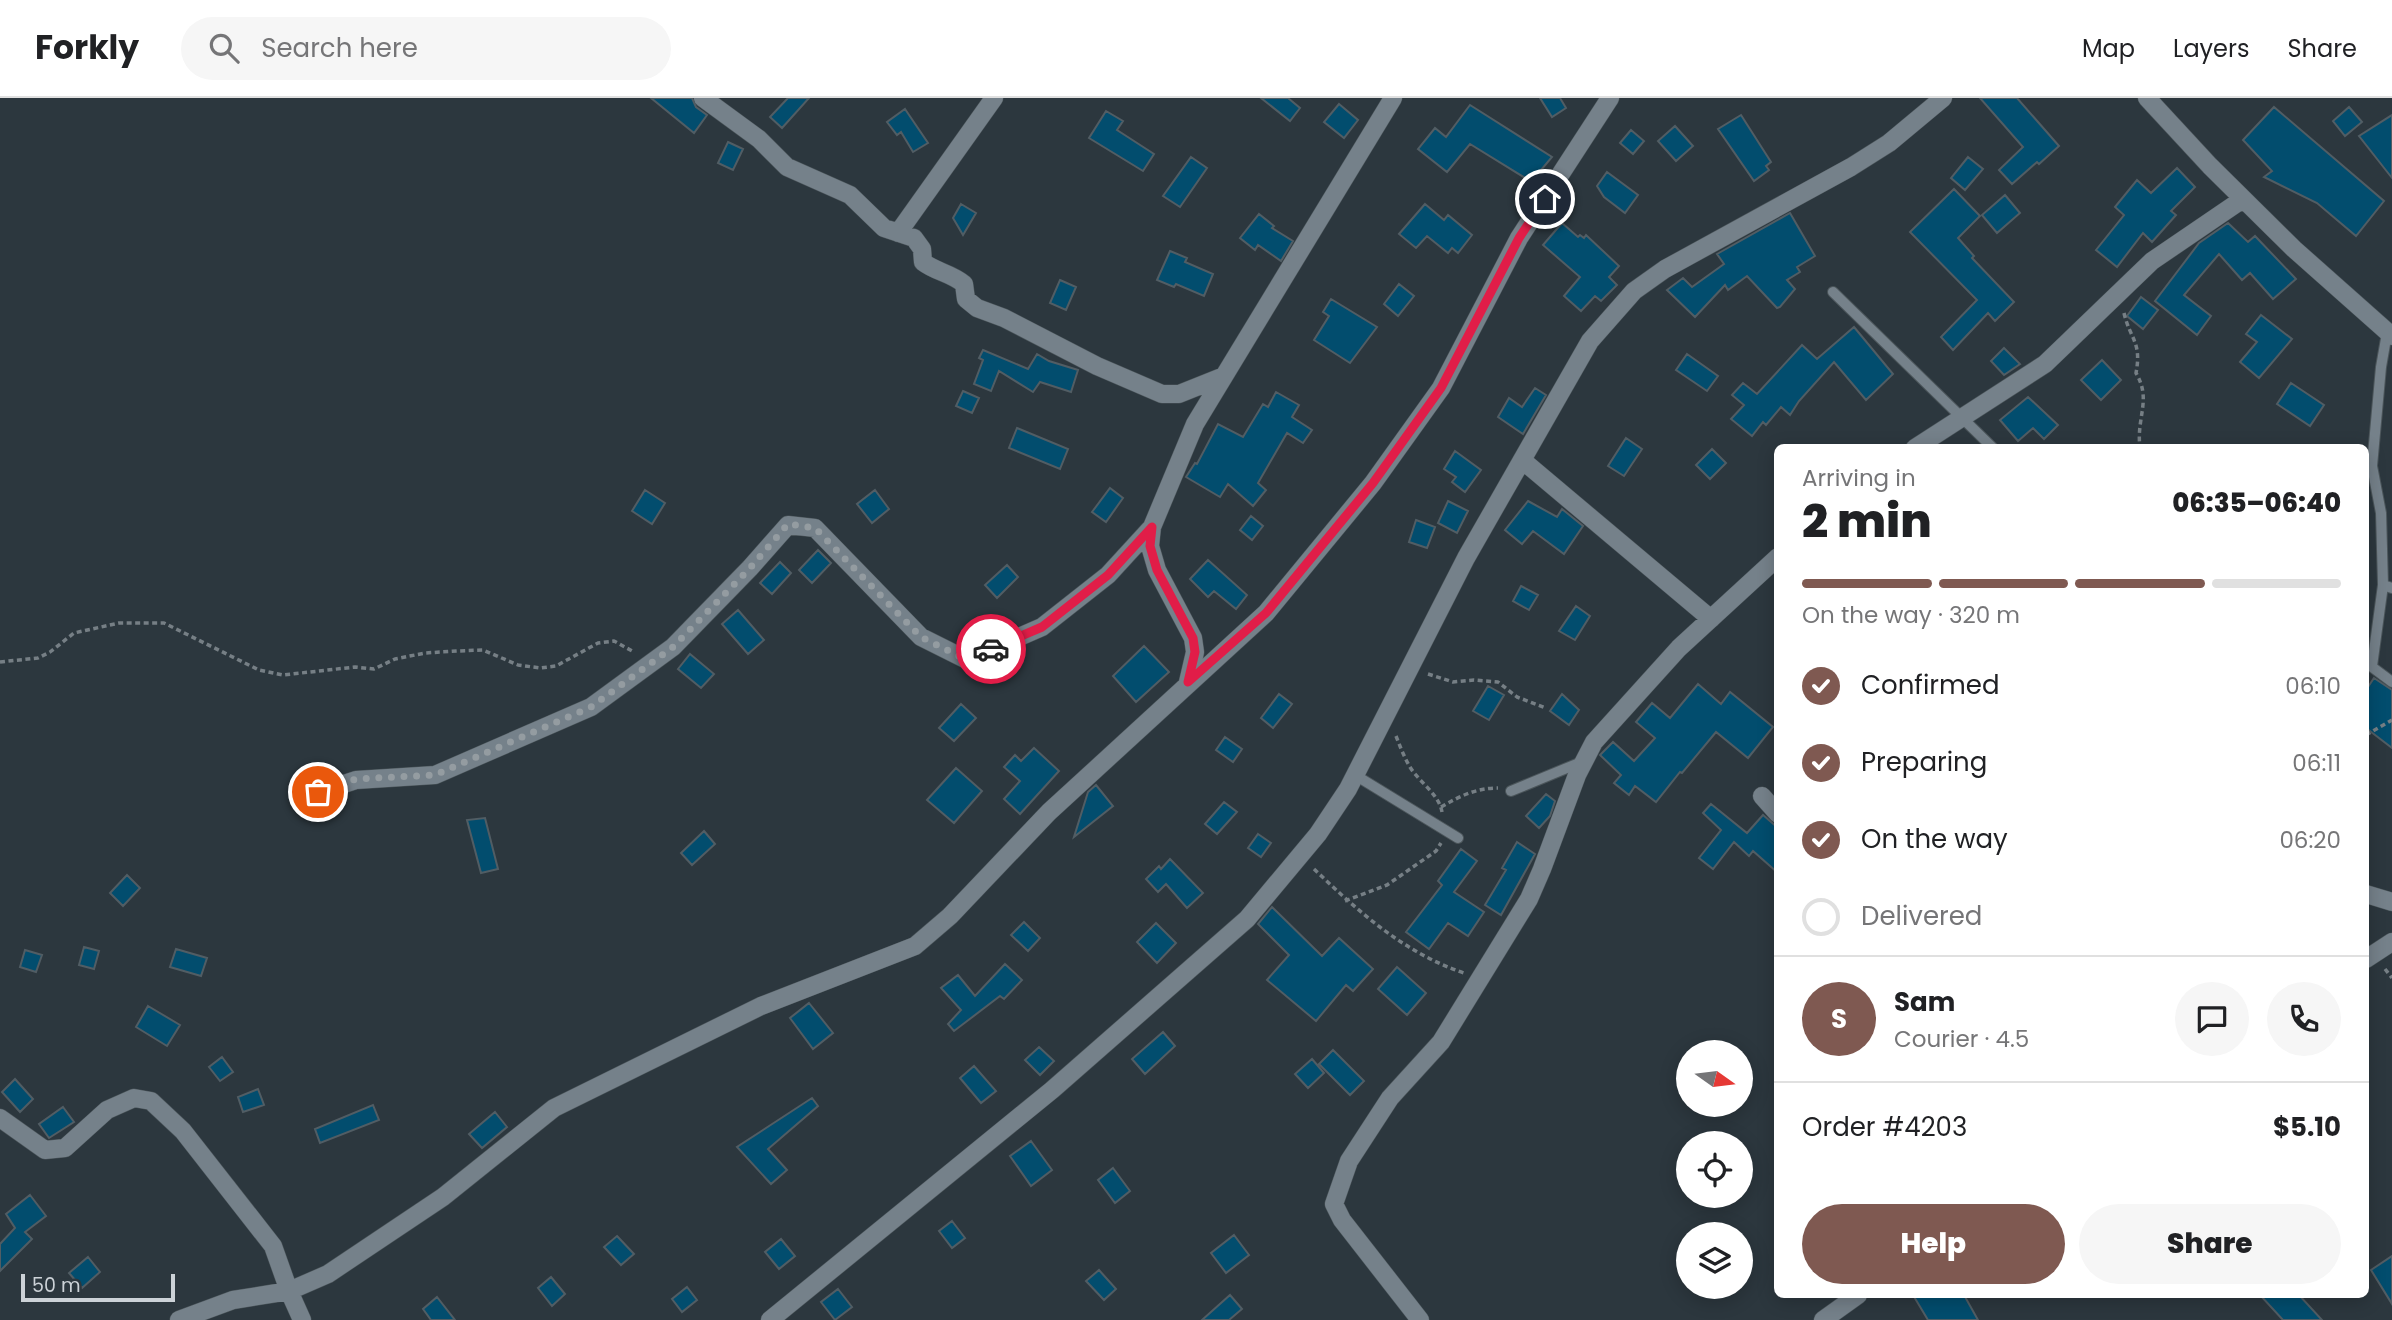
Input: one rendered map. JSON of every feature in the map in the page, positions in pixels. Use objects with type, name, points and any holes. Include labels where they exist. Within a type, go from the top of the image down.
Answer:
[{"type":"street","points":[[703,98],[760,139],[787,167],[850,195],[884,228],[914,238],[922,249],[923,262],[932,269],[952,275],[964,284],[966,299],[977,308],[1004,318],[1097,366],[1163,394],[1179,394],[1224,376]]},
{"type":"street","points":[[898,233],[994,98]]},
{"type":"street","points":[[1188,682],[1195,652],[1193,638],[1157,570],[1150,546],[1152,527],[1195,424],[1393,98]]},
{"type":"street","points":[[180,1320],[233,1300],[289,1291],[328,1274],[443,1197],[554,1108],[761,1006],[915,946],[950,915],[1049,812],[1266,613],[1380,472],[1441,388],[1519,238],[1610,98]]},
{"type":"street","points":[[770,1320],[1052,1090],[1247,919],[1300,856],[1341,800],[1466,558],[1590,341],[1634,291],[1665,269],[1851,167],[1889,143],[1942,98]]},
{"type":"street","points":[[2147,98],[2243,199],[2389,335]]},
{"type":"street","points":[[1921,444],[2045,365],[2152,261],[2243,199]]},
{"type":"street","points":[[1522,460],[1711,618]]},
{"type":"street","points":[[299,799],[356,779],[435,775],[591,707],[673,647],[750,568],[788,524],[815,528],[921,637],[967,660],[1042,627],[1108,575],[1152,527]]},
{"type":"street","points":[[1420,1320],[1342,1220],[1334,1204],[1349,1161],[1390,1098],[1441,1042],[1529,899],[1594,742],[1679,648],[1774,561]]},
{"type":"street","points":[[1762,796],[1774,810]]},
{"type":"street","points":[[2369,895],[2392,902]]},
{"type":"street","points":[[2369,957],[2392,942]]},
{"type":"street","points":[[0,1118],[45,1150],[65,1148],[107,1110],[134,1098],[151,1101],[183,1131],[273,1246],[302,1320]]},
{"type":"street","points":[[1823,1320],[1854,1298]]},
{"type":"lane","points":[[1833,292],[1989,444]]},
{"type":"lane","points":[[2389,335],[2381,367],[2372,466],[2381,513],[2388,587],[2369,664],[2392,682]]},
{"type":"lane","points":[[1511,791],[1584,761]]},
{"type":"lane","points":[[1355,775],[1458,838]]},
{"type":"path","points":[[2121,291],[2124,317],[2134,336],[2139,358],[2136,373],[2145,396],[2139,422],[2140,444]]},
{"type":"path","points":[[0,662],[38,658],[74,633],[119,623],[164,623],[259,670],[283,675],[355,667],[374,669],[395,659],[415,655],[470,650],[483,650],[518,665],[540,668],[556,666],[598,643],[614,641],[631,649],[648,665]]},
{"type":"path","points":[[1413,662],[1430,676],[1452,682],[1498,682],[1517,697],[1546,708]]},
{"type":"path","points":[[2369,733],[2392,720]]},
{"type":"path","points":[[1441,807],[1466,793],[1484,788],[1511,791]]},
{"type":"path","points":[[1300,856],[1345,901],[1405,947],[1448,968],[1483,974]]},
{"type":"building","points":[[651,98],[692,98],[696,107],[707,115],[694,133]]},
{"type":"building","points":[[788,98],[809,98],[782,128],[770,117]]},
{"type":"building","points":[[1261,98],[1288,98],[1300,108],[1290,121]]},
{"type":"building","points":[[1540,98],[1560,98],[1566,108],[1552,117]]},
{"type":"building","points":[[1980,98],[2017,98],[2059,146],[2012,184],[1999,170],[2023,147]]},
{"type":"building","points":[[1339,104],[1358,120],[1344,138],[1324,122]]},
{"type":"building","points":[[1470,105],[1552,157],[1541,170],[1543,172],[1535,184],[1470,144],[1447,172],[1418,149],[1435,128],[1446,137]]},
{"type":"building","points":[[2274,107],[2384,201],[2356,236],[2317,203],[2264,177],[2272,171],[2243,140]]},
{"type":"building","points":[[2349,107],[2362,122],[2345,136],[2333,121]]},
{"type":"building","points":[[905,109],[928,143],[913,152],[901,132],[897,135],[887,122]]},
{"type":"building","points":[[1106,111],[1123,121],[1117,130],[1154,154],[1143,171],[1089,138]]},
{"type":"building","points":[[1741,115],[1771,162],[1766,166],[1769,170],[1754,181],[1718,129]]},
{"type":"building","points":[[2392,115],[2392,178],[2359,136]]},
{"type":"building","points":[[1675,126],[1693,146],[1676,161],[1658,141]]},
{"type":"building","points":[[1631,130],[1644,141],[1633,154],[1620,143]]},
{"type":"building","points":[[728,142],[743,149],[733,170],[718,163]]},
{"type":"building","points":[[1191,157],[1207,168],[1180,207],[1163,196]]},
{"type":"building","points":[[1968,157],[1983,169],[1965,190],[1951,178]]},
{"type":"building","points":[[2177,168],[2195,187],[2171,211],[2176,215],[2152,242],[2143,233],[2117,267],[2096,250],[2124,215],[2115,207],[2137,180],[2151,193]]},
{"type":"building","points":[[1607,172],[1638,195],[1625,213],[1604,197],[1597,186]]},
{"type":"building","points":[[1954,189],[1980,216],[1958,238],[1974,256],[1972,258],[2014,302],[1995,321],[1988,313],[1953,350],[1941,337],[1977,300],[1910,232]]},
{"type":"building","points":[[2005,195],[2020,213],[1997,233],[1982,215]]},
{"type":"building","points":[[961,204],[976,213],[963,235],[953,218]]},
{"type":"building","points":[[1425,204],[1444,220],[1448,215],[1472,235],[1458,253],[1452,248],[1448,253],[1427,236],[1416,248],[1399,234]]},
{"type":"building","points":[[1790,213],[1815,256],[1797,267],[1800,272],[1787,280],[1795,289],[1780,307],[1777,308],[1747,276],[1728,290],[1725,285],[1695,317],[1667,290],[1683,278],[1692,287],[1724,264],[1717,254]]},
{"type":"building","points":[[1259,214],[1274,226],[1272,228],[1293,241],[1281,261],[1258,245],[1255,250],[1240,238]]},
{"type":"building","points":[[1562,223],[1578,237],[1580,235],[1584,238],[1586,235],[1619,266],[1609,277],[1617,285],[1601,301],[1595,296],[1581,311],[1564,296],[1580,277],[1543,245]]},
{"type":"building","points":[[2228,223],[2248,242],[2255,236],[2296,279],[2273,299],[2250,273],[2242,280],[2219,254],[2184,295],[2211,316],[2197,335],[2155,301],[2199,243]]},
{"type":"building","points":[[1170,251],[1187,258],[1185,262],[1213,274],[1204,296],[1176,284],[1174,287],[1157,280]]},
{"type":"building","points":[[1060,280],[1076,287],[1066,310],[1050,303]]},
{"type":"building","points":[[1399,284],[1414,296],[1398,316],[1384,304]]},
{"type":"building","points":[[2141,297],[2158,310],[2143,329],[2127,316]]},
{"type":"building","points":[[1331,299],[1377,327],[1350,363],[1314,340],[1329,316],[1323,312]]},
{"type":"building","points":[[2261,315],[2292,339],[2259,378],[2240,362],[2257,342],[2246,334]]},
{"type":"building","points":[[1854,327],[1893,374],[1866,400],[1834,362],[1790,415],[1781,407],[1766,425],[1763,422],[1752,436],[1731,419],[1744,405],[1732,395],[1743,383],[1757,394],[1802,345],[1817,359]]},
{"type":"building","points":[[2004,348],[2020,364],[2004,375],[1991,361]]},
{"type":"building","points":[[983,350],[1028,369],[1037,354],[1049,361],[1078,370],[1071,392],[1040,382],[1033,392],[999,371],[991,391],[974,384],[983,360],[979,358]]},
{"type":"building","points":[[1687,354],[1718,376],[1707,391],[1676,370]]},
{"type":"building","points":[[2102,360],[2121,380],[2101,400],[2081,380]]},
{"type":"building","points":[[2291,383],[2324,405],[2310,426],[2277,404]]},
{"type":"building","points":[[1535,388],[1546,395],[1523,434],[1498,417],[1509,398],[1522,407]]},
{"type":"building","points":[[963,391],[979,398],[972,413],[956,406]]},
{"type":"building","points":[[1276,392],[1299,405],[1292,417],[1312,430],[1303,443],[1287,433],[1258,483],[1266,490],[1253,506],[1228,484],[1220,497],[1186,477],[1195,463],[1197,464],[1218,424],[1243,437],[1263,404],[1268,407]]},
{"type":"building","points":[[2028,397],[2058,425],[2044,439],[2033,428],[2018,441],[2000,420]]},
{"type":"building","points":[[1017,428],[1068,449],[1060,469],[1009,448]]},
{"type":"building","points":[[1626,438],[1642,449],[1624,476],[1608,466]]},
{"type":"building","points":[[1712,449],[1726,463],[1710,479],[1696,465]]},
{"type":"building","points":[[1455,451],[1481,470],[1465,492],[1452,482],[1456,477],[1444,469]]},
{"type":"building","points":[[1110,488],[1123,498],[1106,522],[1092,512]]},
{"type":"building","points":[[645,490],[665,503],[652,524],[632,511]]},
{"type":"building","points":[[875,490],[889,509],[872,523],[857,504]]},
{"type":"building","points":[[1448,501],[1468,511],[1457,533],[1438,523]]},
{"type":"building","points":[[1528,501],[1557,517],[1562,509],[1583,526],[1564,554],[1533,531],[1522,544],[1505,530]]},
{"type":"building","points":[[1251,516],[1263,526],[1252,540],[1240,530]]},
{"type":"building","points":[[1416,520],[1435,527],[1427,548],[1409,542]]},
{"type":"building","points":[[818,550],[831,563],[812,583],[799,570]]},
{"type":"building","points":[[1208,560],[1247,595],[1236,609],[1214,591],[1208,597],[1190,579]]},
{"type":"building","points":[[780,562],[791,573],[772,594],[760,583]]},
{"type":"building","points":[[1007,565],[1018,577],[997,598],[985,585]]},
{"type":"building","points":[[1521,586],[1538,595],[1529,610],[1513,601]]},
{"type":"building","points":[[1576,606],[1590,616],[1575,640],[1559,631]]},
{"type":"building","points":[[738,610],[764,640],[748,654],[722,624]]},
{"type":"building","points":[[1144,646],[1169,672],[1136,702],[1113,676]]},
{"type":"building","points":[[690,654],[714,674],[701,688],[678,669]]},
{"type":"building","points":[[2374,678],[2392,690],[2392,748],[2369,730],[2369,686]]},
{"type":"building","points":[[1698,684],[1721,704],[1730,692],[1773,727],[1748,758],[1716,732],[1656,802],[1635,786],[1629,795],[1614,783],[1621,775],[1600,755],[1613,742],[1634,761],[1655,738],[1636,722],[1652,703],[1670,718]]},
{"type":"building","points":[[1488,686],[1504,695],[1489,720],[1473,711]]},
{"type":"building","points":[[1279,694],[1292,704],[1273,728],[1261,718]]},
{"type":"building","points":[[1562,694],[1579,710],[1569,725],[1550,711]]},
{"type":"building","points":[[961,704],[976,718],[954,741],[939,728]]},
{"type":"building","points":[[1225,737],[1242,749],[1233,762],[1216,750]]},
{"type":"building","points":[[1034,748],[1059,771],[1020,814],[1004,799],[1020,781],[1004,767],[1015,755],[1021,761]]},
{"type":"building","points":[[956,768],[982,791],[954,823],[927,800]]},
{"type":"building","points":[[1096,785],[1113,806],[1074,837],[1088,792]]},
{"type":"building","points":[[1546,794],[1555,801],[1550,816],[1539,828],[1526,816]]},
{"type":"building","points":[[1224,802],[1237,812],[1217,834],[1205,824]]},
{"type":"building","points":[[1711,804],[1747,833],[1763,815],[1774,825],[1774,869],[1753,851],[1749,856],[1734,842],[1713,869],[1699,858],[1721,830],[1703,813]]},
{"type":"building","points":[[485,818],[498,869],[481,873],[467,820]]},
{"type":"building","points":[[704,831],[715,844],[692,865],[681,853]]},
{"type":"building","points":[[1258,834],[1271,843],[1261,857],[1248,848]]},
{"type":"building","points":[[1517,842],[1535,854],[1501,915],[1485,905],[1506,870],[1502,868]]},
{"type":"building","points":[[1461,849],[1477,861],[1454,892],[1484,912],[1468,936],[1448,923],[1429,949],[1406,932],[1442,885],[1438,881]]},
{"type":"building","points":[[1170,859],[1203,893],[1187,908],[1166,884],[1158,892],[1146,879]]},
{"type":"building","points":[[127,875],[140,888],[123,906],[110,893]]},
{"type":"building","points":[[1272,907],[1322,956],[1339,938],[1373,969],[1353,991],[1346,985],[1316,1021],[1267,980],[1289,955],[1258,924]]},
{"type":"building","points":[[1024,922],[1040,938],[1028,951],[1011,935]]},
{"type":"building","points":[[1156,923],[1176,943],[1157,963],[1137,942]]},
{"type":"building","points":[[84,947],[99,951],[94,969],[79,965]]},
{"type":"building","points":[[176,949],[207,958],[201,976],[170,967]]},
{"type":"building","points":[[25,950],[42,955],[36,972],[20,967]]},
{"type":"building","points":[[1005,964],[1022,980],[1004,999],[1000,996],[954,1031],[948,1024],[961,1010],[941,988],[958,975],[975,996]]},
{"type":"building","points":[[1397,967],[1426,993],[1407,1015],[1378,989]]},
{"type":"building","points":[[809,1003],[833,1033],[813,1049],[790,1018]]},
{"type":"building","points":[[148,1006],[180,1025],[167,1046],[136,1027]]},
{"type":"building","points":[[1163,1032],[1175,1046],[1145,1074],[1132,1059]]},
{"type":"building","points":[[1039,1047],[1054,1061],[1040,1075],[1025,1060]]},
{"type":"building","points":[[1333,1050],[1364,1081],[1350,1095],[1319,1064]]},
{"type":"building","points":[[222,1057],[233,1072],[220,1081],[209,1067]]},
{"type":"building","points":[[1312,1059],[1324,1073],[1308,1088],[1295,1074]]},
{"type":"building","points":[[974,1066],[996,1091],[981,1103],[960,1078]]},
{"type":"building","points":[[15,1079],[33,1099],[20,1112],[2,1092]]},
{"type":"building","points":[[258,1089],[264,1105],[243,1112],[238,1097]]},
{"type":"building","points":[[812,1098],[818,1106],[768,1149],[787,1170],[771,1184],[737,1147]]},
{"type":"building","points":[[373,1105],[379,1120],[320,1143],[315,1129]]},
{"type":"building","points":[[63,1107],[74,1122],[49,1138],[39,1124]]},
{"type":"building","points":[[495,1112],[507,1127],[482,1148],[469,1134]]},
{"type":"building","points":[[1031,1141],[1052,1170],[1031,1186],[1010,1156]]},
{"type":"building","points":[[1113,1168],[1130,1191],[1115,1203],[1098,1180]]},
{"type":"building","points":[[30,1195],[46,1216],[25,1232],[32,1239],[0,1271],[0,1244],[15,1228],[6,1214]]},
{"type":"building","points":[[952,1221],[965,1238],[952,1248],[939,1231]]},
{"type":"building","points":[[1234,1235],[1249,1255],[1226,1273],[1211,1253]]},
{"type":"building","points":[[617,1236],[634,1254],[621,1265],[604,1247]]},
{"type":"building","points":[[781,1239],[795,1256],[779,1269],[765,1252]]},
{"type":"building","points":[[2392,1256],[2392,1304],[2371,1270]]},
{"type":"building","points":[[88,1257],[100,1272],[82,1288],[69,1273]]},
{"type":"building","points":[[1099,1270],[1116,1289],[1104,1300],[1086,1281]]},
{"type":"building","points":[[551,1277],[565,1294],[552,1306],[538,1288]]},
{"type":"building","points":[[687,1287],[697,1300],[682,1312],[672,1299]]},
{"type":"building","points":[[838,1289],[852,1307],[835,1320],[821,1302]]},
{"type":"building","points":[[1230,1295],[1242,1309],[1229,1320],[1202,1320]]},
{"type":"building","points":[[437,1297],[455,1320],[431,1320],[423,1309]]},
{"type":"building","points":[[1915,1298],[1966,1298],[1978,1320],[1928,1320]]},
{"type":"building","points":[[2263,1298],[2302,1298],[2322,1320],[2283,1320]]},
{"type":"way so far","points":[[318,792],[356,779],[435,775],[591,707],[673,647],[750,568],[788,524],[815,528],[921,637],[967,660],[991,649]]},
{"type":"route","points":[[991,649],[1042,627],[1108,575],[1152,527],[1150,546],[1157,570],[1193,638],[1195,652],[1188,682],[1266,613],[1373,483],[1441,388],[1519,238],[1545,199]]}]
